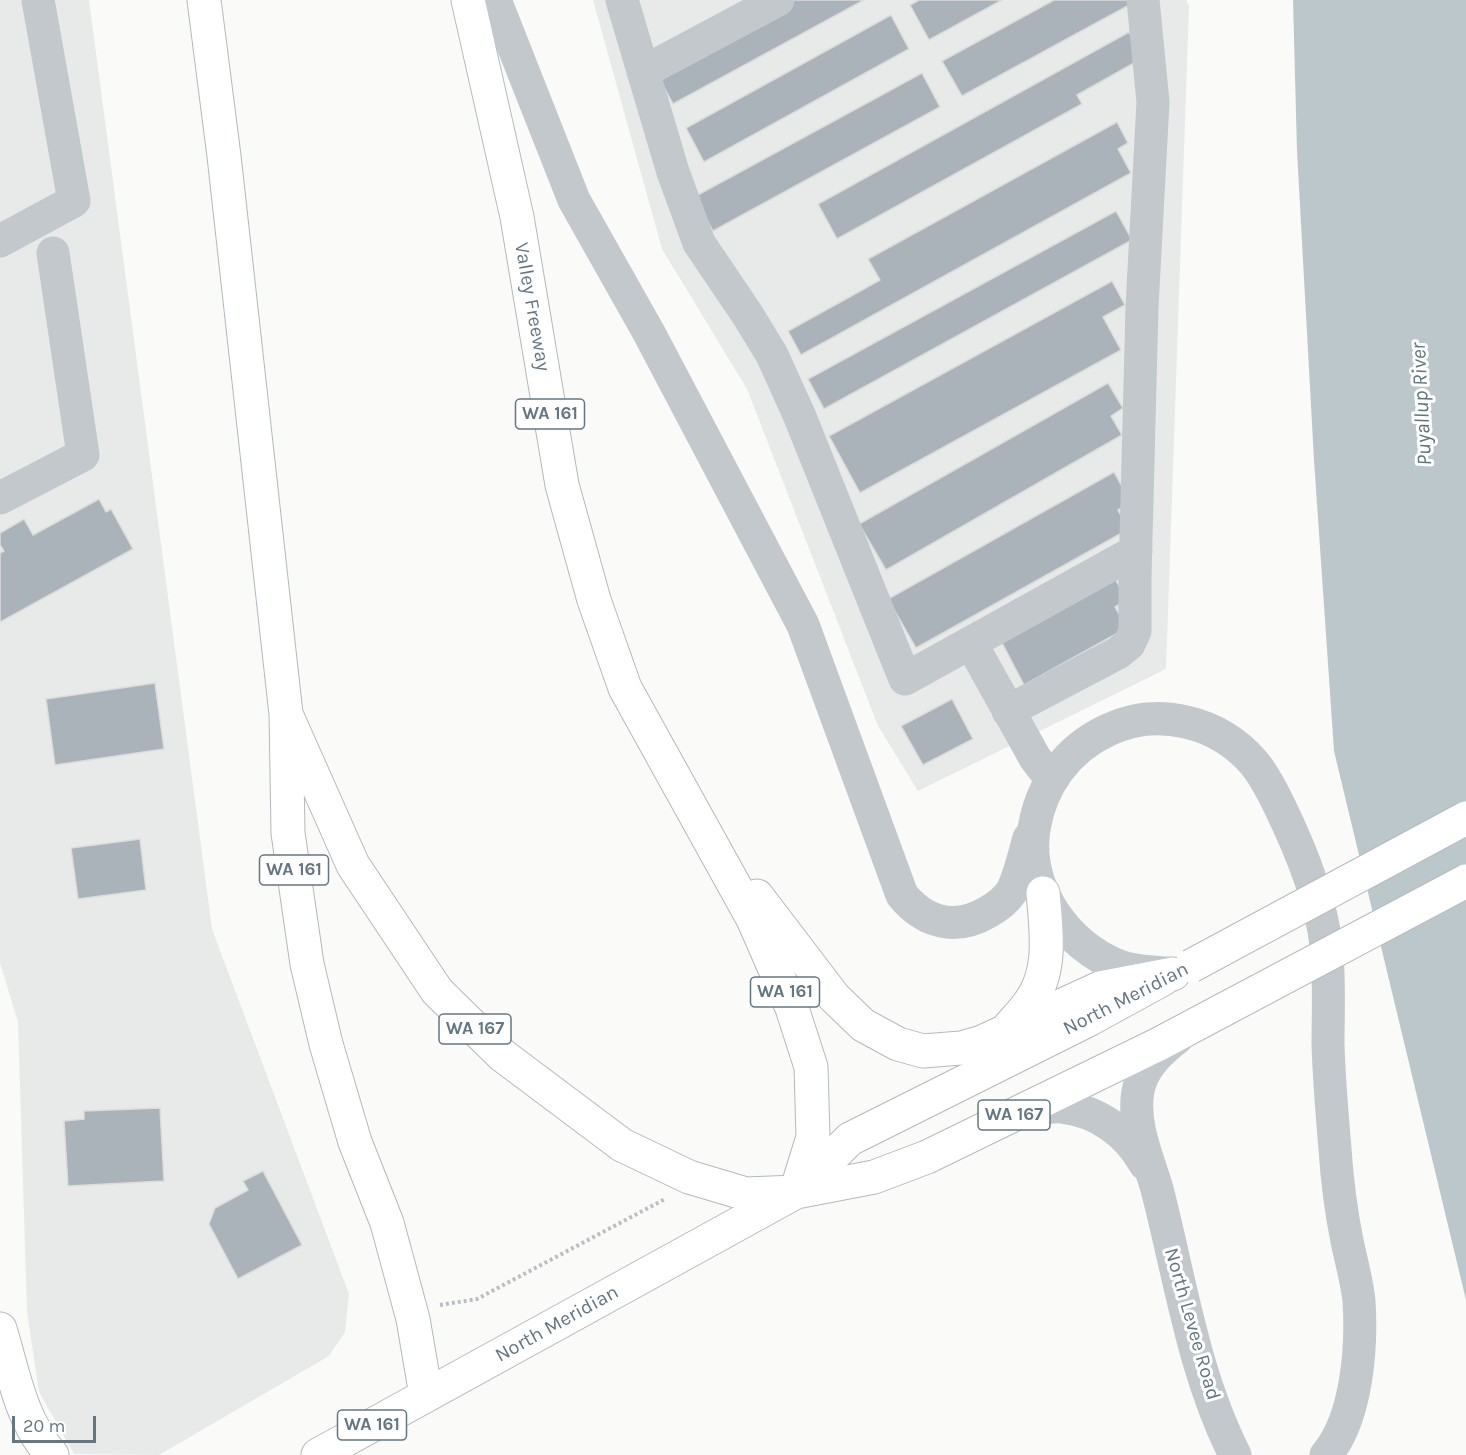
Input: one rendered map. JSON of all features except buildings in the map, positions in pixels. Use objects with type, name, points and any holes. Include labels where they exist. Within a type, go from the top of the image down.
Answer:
[{"type":"main road","name":"WA 161","points":[[204,0],[224,156],[286,714],[288,833],[307,964],[326,1044],[355,1142],[387,1223],[413,1319],[426,1395]]},
{"type":"main road","name":"Valley Freeway","points":[[468,0],[517,217],[562,485],[584,565],[625,688],[691,807]]},
{"type":"main road","name":"WA 167","points":[[286,714],[353,865],[437,991],[502,1055],[621,1145],[689,1177],[746,1194],[795,1192]]},
{"type":"main road","name":"WA 161","points":[[691,807],[753,919],[792,1008],[811,1067],[813,1137],[795,1192]]},
{"type":"main road","points":[[691,807],[806,963],[834,997],[863,1025],[898,1044],[923,1051],[961,1048],[981,1042],[1100,988],[1182,970]]},
{"type":"main road","name":"North Meridian","points":[[318,1455],[795,1192],[850,1139],[1090,1019],[1466,818]]},
{"type":"main road","name":"North Meridian","points":[[795,1192],[874,1177],[927,1156],[1191,1028],[1466,881]]},
{"type":"main road","points":[[1006,1029],[1031,1002],[1041,983],[1045,968],[1047,941],[1043,893]]},
{"type":"main road","points":[[0,1329],[31,1425],[52,1455]]},
{"type":"street","points":[[0,241],[74,201],[38,0]]},
{"type":"street","points":[[495,0],[574,200],[649,333],[803,625],[902,895],[912,908],[923,915],[957,923],[972,920],[1000,904],[1011,891],[1051,779],[1077,749],[1093,737],[1111,728],[1149,719],[1169,719],[1189,723],[1225,738],[1255,764],[1266,780],[1296,839],[1313,886],[1326,944],[1328,1060],[1335,1154],[1346,1236],[1359,1300],[1359,1346],[1353,1392],[1343,1426],[1326,1455]]},
{"type":"street","points":[[622,0],[673,172],[699,243],[772,355],[800,417],[904,679],[1136,551]]},
{"type":"street","points":[[643,72],[777,0]]},
{"type":"street","points":[[1008,711],[1118,653],[1129,645],[1136,632],[1142,307],[1153,102],[1143,0]]},
{"type":"street","points":[[0,498],[83,455],[53,253]]},
{"type":"street","points":[[970,643],[1035,759],[1051,779]]},
{"type":"street","points":[[1037,815],[1034,835],[1037,874],[1043,893],[1059,920],[1073,937],[1092,951],[1118,965],[1140,971],[1182,970]]},
{"type":"street","points":[[1157,1190],[1137,1119],[1138,1090],[1147,1068],[1159,1052],[1191,1028]]},
{"type":"street","points":[[1024,1110],[1062,1107],[1084,1112],[1107,1122],[1130,1141],[1144,1161],[1157,1190]]},
{"type":"street","name":"North Levee Road","points":[[1157,1190],[1182,1300],[1202,1372],[1235,1455]]},
{"type":"path","points":[[438,1305],[477,1299],[666,1199]]},
{"type":"shaded area","points":[[0,0],[89,0],[212,929],[349,1294],[345,1332],[329,1356],[159,1455],[74,1454],[39,1392],[27,1312],[18,1022],[0,963]]},
{"type":"shaded area","points":[[593,0],[1186,0],[1189,6],[1166,669],[918,791],[878,726],[747,389],[662,249]]},
{"type":"water","name":"Puyallup River","points":[[1293,0],[1466,0],[1466,1300],[1334,751],[1314,460],[1297,151]]}]
